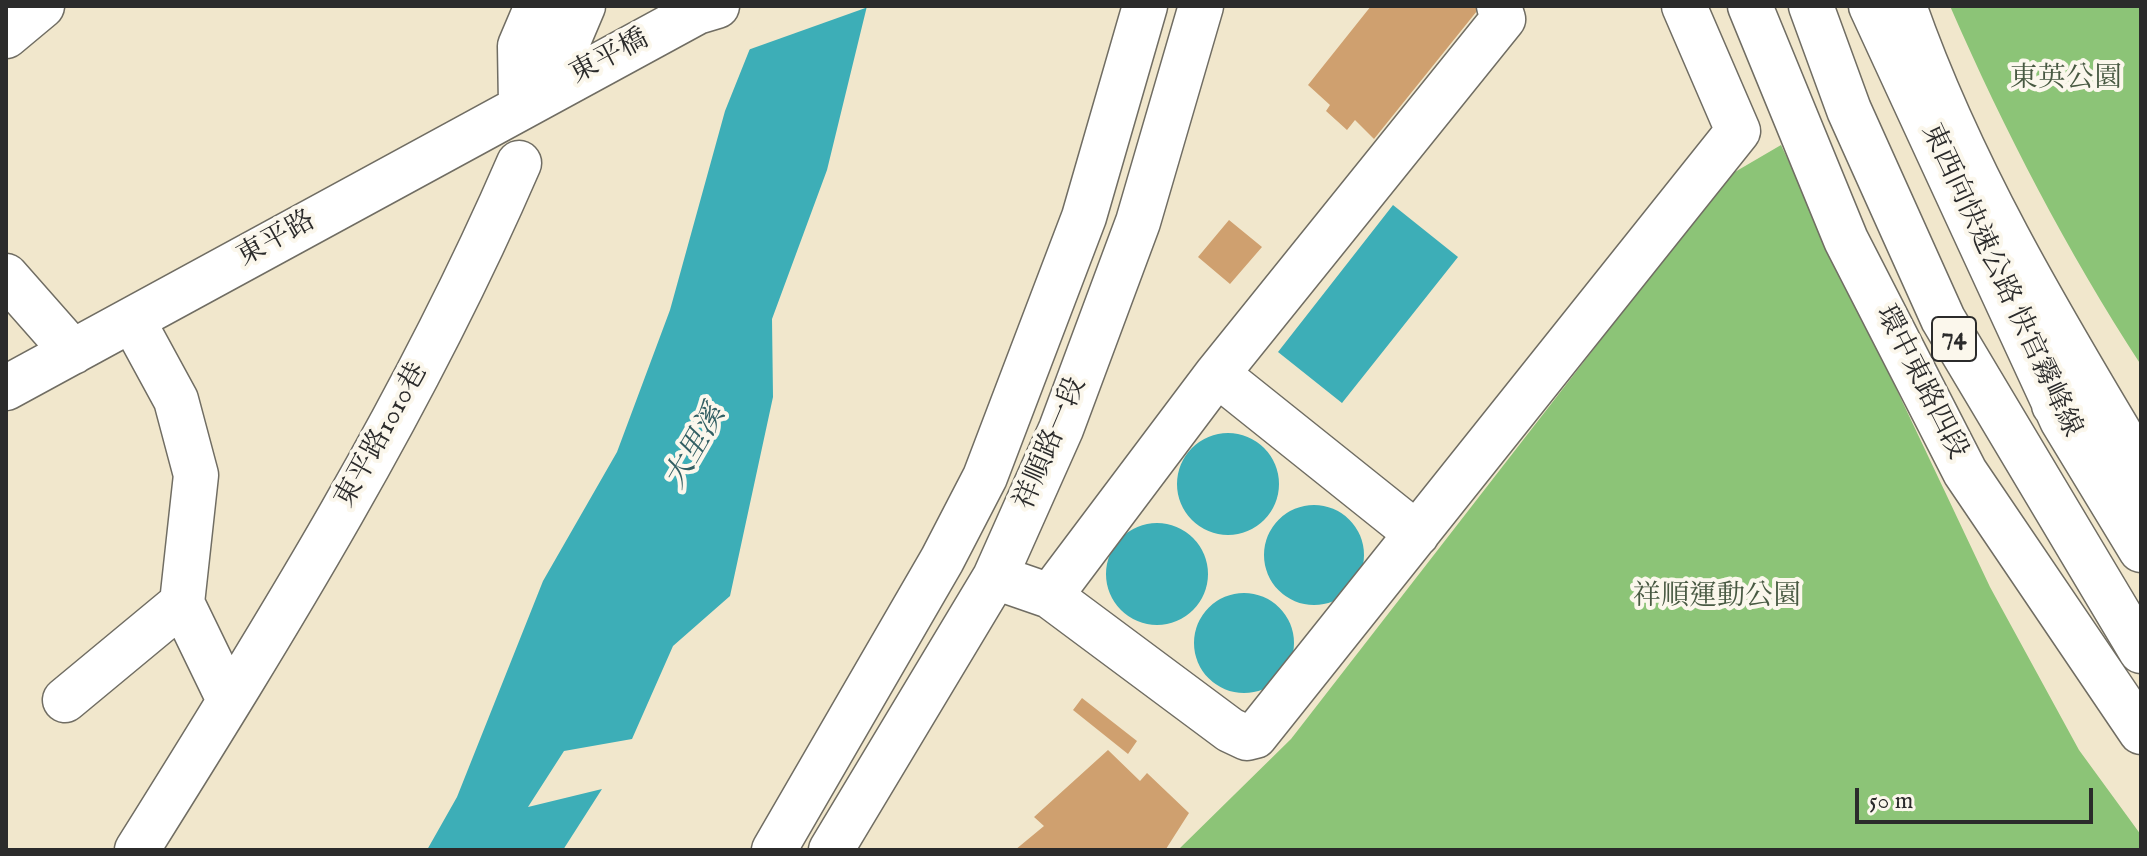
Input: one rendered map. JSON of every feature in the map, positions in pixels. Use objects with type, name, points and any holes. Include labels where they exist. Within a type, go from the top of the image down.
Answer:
[{"type":"main road","points":[[6,36],[42,6]]},
{"type":"main road","points":[[534,98],[520,46],[537,6]]},
{"type":"main road","points":[[534,98],[583,6]]},
{"type":"main road","name":"東平橋","points":[[534,98],[697,12],[717,6]]},
{"type":"main road","name":"祥順路一段","points":[[774,850],[913,612],[985,477],[1084,217],[1145,6]]},
{"type":"main road","name":"祥順路一段","points":[[831,850],[995,577],[1061,429],[1138,222],[1201,6]]},
{"type":"main road","points":[[1050,596],[1217,374],[1503,19],[1499,6]]},
{"type":"main road","points":[[995,577],[1050,596],[1230,730],[1247,738],[1255,736],[1738,131],[1684,6]]},
{"type":"main road","name":"環中東路四段","points":[[1750,6],[1846,240],[1965,472],[2141,732]]},
{"type":"main road","name":"東西向快速公路 快官霧峰線","points":[[1811,6],[1849,110],[1943,319],[2141,651]]},
{"type":"main road","name":"東西向快速公路 快官霧峰線","points":[[1871,6],[2054,405],[2141,550]]},
{"type":"main road","points":[[1904,6],[1930,82],[2030,283],[2141,470]]},
{"type":"main road","points":[[1919,6],[2052,274],[2141,431]]},
{"type":"main road","name":"東平路","points":[[6,388],[133,321],[534,98]]},
{"type":"main road","name":"東平路1010巷","points":[[146,835],[399,412],[479,255],[519,163]]},
{"type":"main road","points":[[6,276],[73,352]]},
{"type":"main road","points":[[133,321],[176,400],[196,475],[182,603],[229,700]]},
{"type":"main road","points":[[1217,374],[1417,534]]},
{"type":"main road","points":[[2054,405],[2106,433],[2141,485]]},
{"type":"main road","points":[[65,700],[182,603]]},
{"type":"green space","name":"東英公園","points":[[1950,6],[2141,6],[2141,365],[2038,189]]},
{"type":"green space","name":"祥順運動公園","points":[[1781,145],[1990,587],[2079,750],[2141,835],[2141,850],[1178,850],[1291,739],[1728,176]]},
{"type":"water","name":"大里溪","points":[[767,6],[867,6],[827,170],[772,319],[773,397],[730,596],[673,646],[632,739],[564,751],[528,807],[602,789],[563,850],[427,850],[457,797],[543,581],[617,452],[670,310],[725,111]]},
{"type":"water","points":[[1393,205],[1458,257],[1342,403],[1278,352]]},
{"type":"water","points":[[1228,433],[1247,437],[1264,448],[1275,465],[1279,484],[1275,503],[1264,520],[1247,531],[1228,535],[1209,531],[1192,520],[1181,503],[1177,484],[1181,465],[1192,448],[1209,437]]},
{"type":"water","points":[[1314,505],[1333,509],[1350,519],[1360,536],[1364,555],[1360,574],[1350,591],[1333,601],[1314,605],[1295,601],[1278,591],[1268,574],[1264,555],[1268,536],[1278,519],[1295,509]]},
{"type":"water","points":[[1157,523],[1176,527],[1193,538],[1204,555],[1208,574],[1204,593],[1193,610],[1176,621],[1157,625],[1138,621],[1121,610],[1110,593],[1106,574],[1110,555],[1121,538],[1138,527]]},
{"type":"water","points":[[1244,593],[1263,596],[1280,607],[1291,624],[1294,643],[1291,662],[1280,679],[1263,690],[1244,693],[1225,690],[1208,679],[1197,662],[1194,643],[1197,624],[1208,607],[1225,596]]},
{"type":"pier","points":[[763,6],[871,6],[745,51]]},
{"type":"building","points":[[1371,6],[1481,6],[1374,139],[1355,120],[1347,130],[1326,111],[1330,105],[1308,85]]},
{"type":"building","points":[[1229,220],[1262,247],[1230,284],[1198,257]]},
{"type":"building","points":[[1082,698],[1137,741],[1128,754],[1073,710]]},
{"type":"building","points":[[1108,750],[1140,781],[1147,773],[1189,813],[1166,849],[1015,850],[1044,826],[1034,817]]}]
